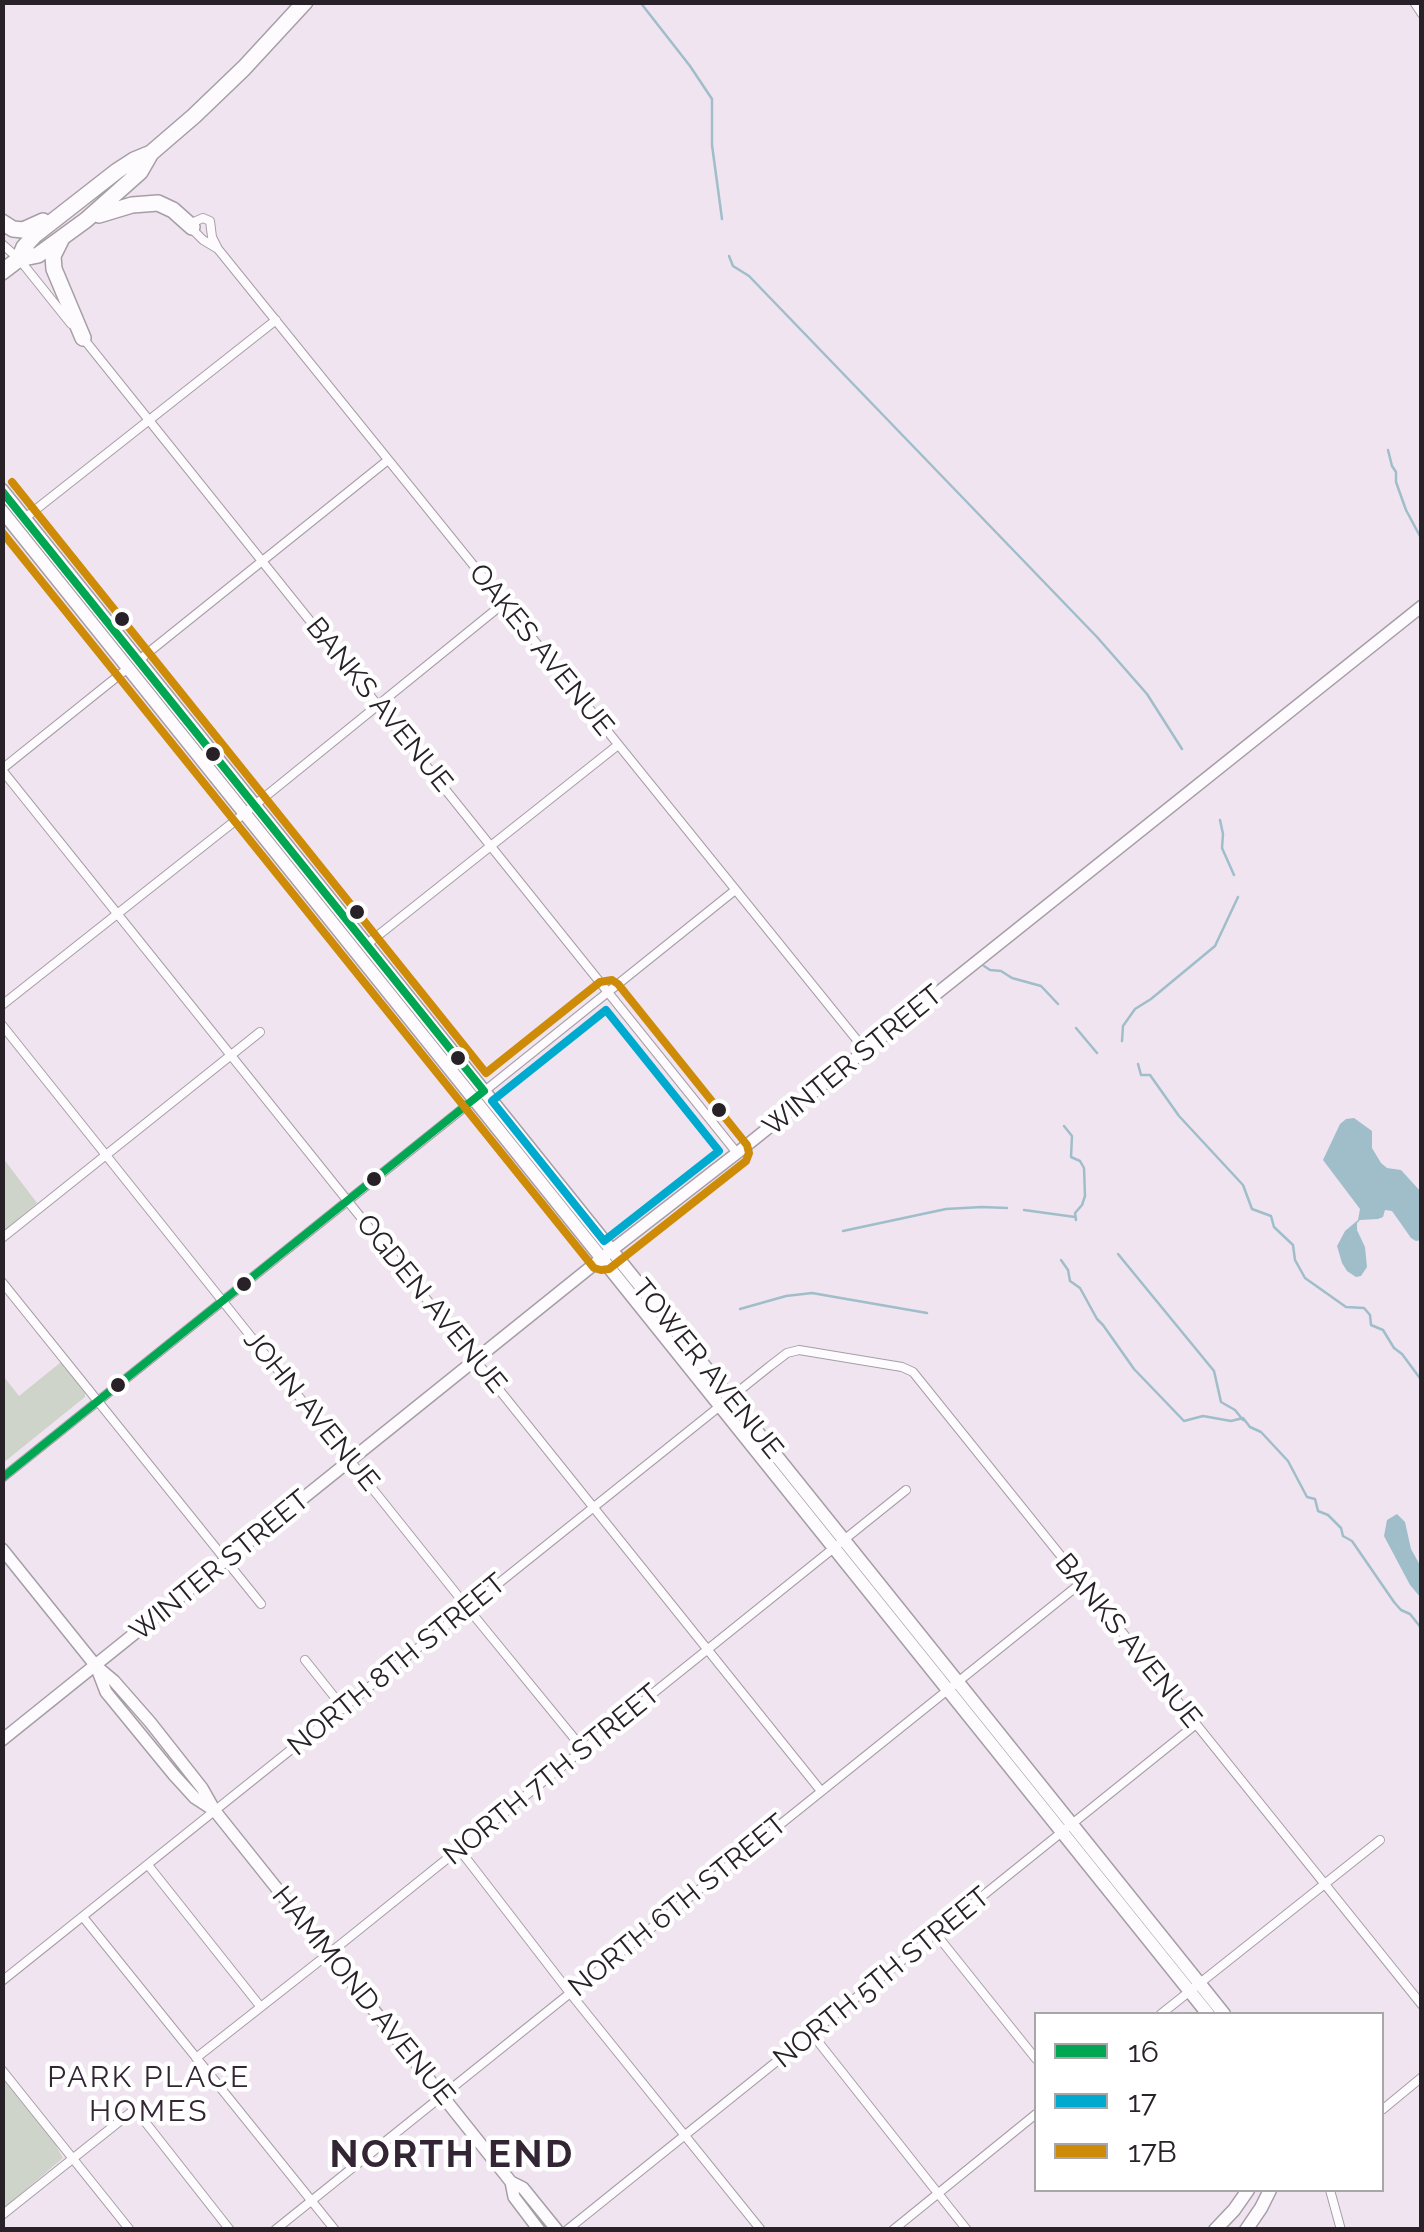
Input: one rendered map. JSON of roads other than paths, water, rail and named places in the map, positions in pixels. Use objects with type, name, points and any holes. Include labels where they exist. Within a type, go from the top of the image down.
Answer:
[{"type":"highway","points":[[16,247],[38,255],[86,220],[140,172],[151,153],[229,84],[305,2]]},
{"type":"highway","points":[[2,224],[17,230],[35,227],[73,198],[151,153]]},
{"type":"highway","points":[[16,247],[24,247],[104,180]]},
{"type":"highway","points":[[86,220],[123,206],[152,203],[171,208],[192,226]]},
{"type":"highway","points":[[63,238],[54,252],[54,268],[82,338]]},
{"type":"highway","points":[[2,272],[16,247]]},
{"type":"main road","name":"TOWER AVENUE","points":[[2,490],[133,664]]},
{"type":"main road","points":[[2,502],[18,520],[25,518]]},
{"type":"main road","name":"TOWER AVENUE","points":[[2,512],[133,664],[1195,1988],[1222,2012]]},
{"type":"main road","name":"TOWER AVENUE","points":[[1195,1988],[1207,2012]]},
{"type":"main road","points":[[1215,2230],[1247,2192]]},
{"type":"main road","points":[[1246,2230],[1269,2192]]},
{"type":"street","points":[[1414,2],[1422,14]]},
{"type":"street","name":"OAKES AVENUE","points":[[218,249],[208,220],[201,218],[192,226],[201,238],[218,249],[865,1050]]},
{"type":"street","name":"BANKS AVENUE","points":[[2,224],[82,338],[737,1154]]},
{"type":"street","name":"BANKS AVENUE","points":[[2,244],[16,247]]},
{"type":"street","points":[[25,518],[276,320]]},
{"type":"street","points":[[2,770],[388,460]]},
{"type":"street","points":[[2,1004],[504,603]]},
{"type":"street","name":"WINTER STREET","points":[[2,1740],[1422,606]]},
{"type":"street","points":[[362,948],[618,746]]},
{"type":"street","name":"OGDEN AVENUE","points":[[2,770],[821,1791]]},
{"type":"street","points":[[2,1478],[734,890]]},
{"type":"street","name":"JOHN AVENUE","points":[[2,1025],[583,1750]]},
{"type":"street","points":[[2,1238],[260,1032]]},
{"type":"street","points":[[2,1282],[261,1604]]},
{"type":"street","name":"BANKS AVENUE","points":[[793,1351],[902,1367],[913,1372],[1422,2005]]},
{"type":"street","name":"NORTH 8TH STREET","points":[[2,1981],[793,1351]]},
{"type":"street","name":"NORTH 7TH STREET","points":[[196,2058],[906,1490]]},
{"type":"street","name":"HAMMOND AVENUE","points":[[2,1550],[96,1666],[106,1692],[174,1775],[215,1811],[511,2182],[524,2190],[557,2230]]},
{"type":"street","name":"NORTH 6TH STREET","points":[[275,2230],[1081,1583]]},
{"type":"street","points":[[305,1660],[344,1709]]},
{"type":"street","name":"NORTH 5TH STREET","points":[[567,2230],[1196,1726]]},
{"type":"street","points":[[1164,2012],[1380,1840]]},
{"type":"street","points":[[459,1849],[761,2230]]},
{"type":"street","points":[[148,1865],[260,2006]]},
{"type":"street","points":[[83,1916],[335,2230]]},
{"type":"street","points":[[936,1934],[1034,2056]]},
{"type":"street","points":[[812,2034],[967,2230]]},
{"type":"street","points":[[2,2070],[130,2230]]},
{"type":"street","points":[[1384,2108],[1422,2077]]},
{"type":"street","points":[[2,2216],[135,2109],[230,2230]]},
{"type":"street","points":[[893,2230],[1034,2116]]},
{"type":"street","name":"HAMMOND AVENUE","points":[[511,2182],[514,2196],[539,2230]]},
{"type":"street","points":[[1331,2192],[1341,2230]]},
{"type":"water","points":[[1354,1118],[1372,1131],[1372,1148],[1381,1163],[1401,1170],[1422,1193],[1421,1240],[1411,1238],[1392,1211],[1385,1210],[1383,1217],[1357,1223],[1367,1267],[1356,1277],[1342,1263],[1337,1246],[1345,1231],[1358,1220],[1360,1209],[1323,1160],[1340,1124]]},
{"type":"water","points":[[1397,1514],[1405,1522],[1411,1549],[1421,1567],[1421,1598],[1384,1536],[1387,1520]]},
{"type":"waterway","points":[[640,2],[712,99],[712,145],[722,219]]},
{"type":"waterway","points":[[729,256],[733,266],[749,276],[1097,637],[1147,694],[1182,749]]},
{"type":"waterway","points":[[1388,450],[1406,510],[1422,540]]},
{"type":"waterway","points":[[1220,820],[1222,848],[1234,875]]},
{"type":"waterway","points":[[1122,1041],[1123,1026],[1135,1009],[1215,946],[1238,897]]},
{"type":"waterway","points":[[984,966],[1041,986],[1058,1004]]},
{"type":"waterway","points":[[1076,1028],[1097,1053]]},
{"type":"waterway","points":[[1138,1064],[1141,1075],[1150,1075],[1179,1116],[1243,1185],[1252,1209],[1271,1216],[1274,1227],[1293,1245],[1295,1260],[1305,1278],[1346,1307],[1364,1308],[1371,1325],[1383,1330],[1422,1381]]},
{"type":"waterway","points":[[1064,1126],[1072,1136],[1071,1157],[1084,1168],[1085,1196],[1075,1213],[1076,1220]]},
{"type":"waterway","points":[[843,1231],[946,1209],[1007,1208]]},
{"type":"waterway","points":[[1024,1210],[1075,1217]]},
{"type":"waterway","points":[[1118,1254],[1214,1371],[1221,1402],[1243,1420]]},
{"type":"waterway","points":[[1061,1260],[1070,1281],[1080,1288],[1097,1319],[1134,1369],[1184,1421],[1203,1416],[1231,1421],[1243,1418],[1261,1432],[1288,1461],[1307,1497],[1315,1499],[1318,1511],[1341,1528],[1343,1536],[1352,1541],[1394,1602],[1422,1629]]},
{"type":"waterway","points":[[740,1309],[812,1293],[927,1313]]},
{"type":"district","name":"PARK PLACE HOMES","points":[[149,2095]]},
{"type":"district","name":"NORTH END","points":[[452,2156]]}]
